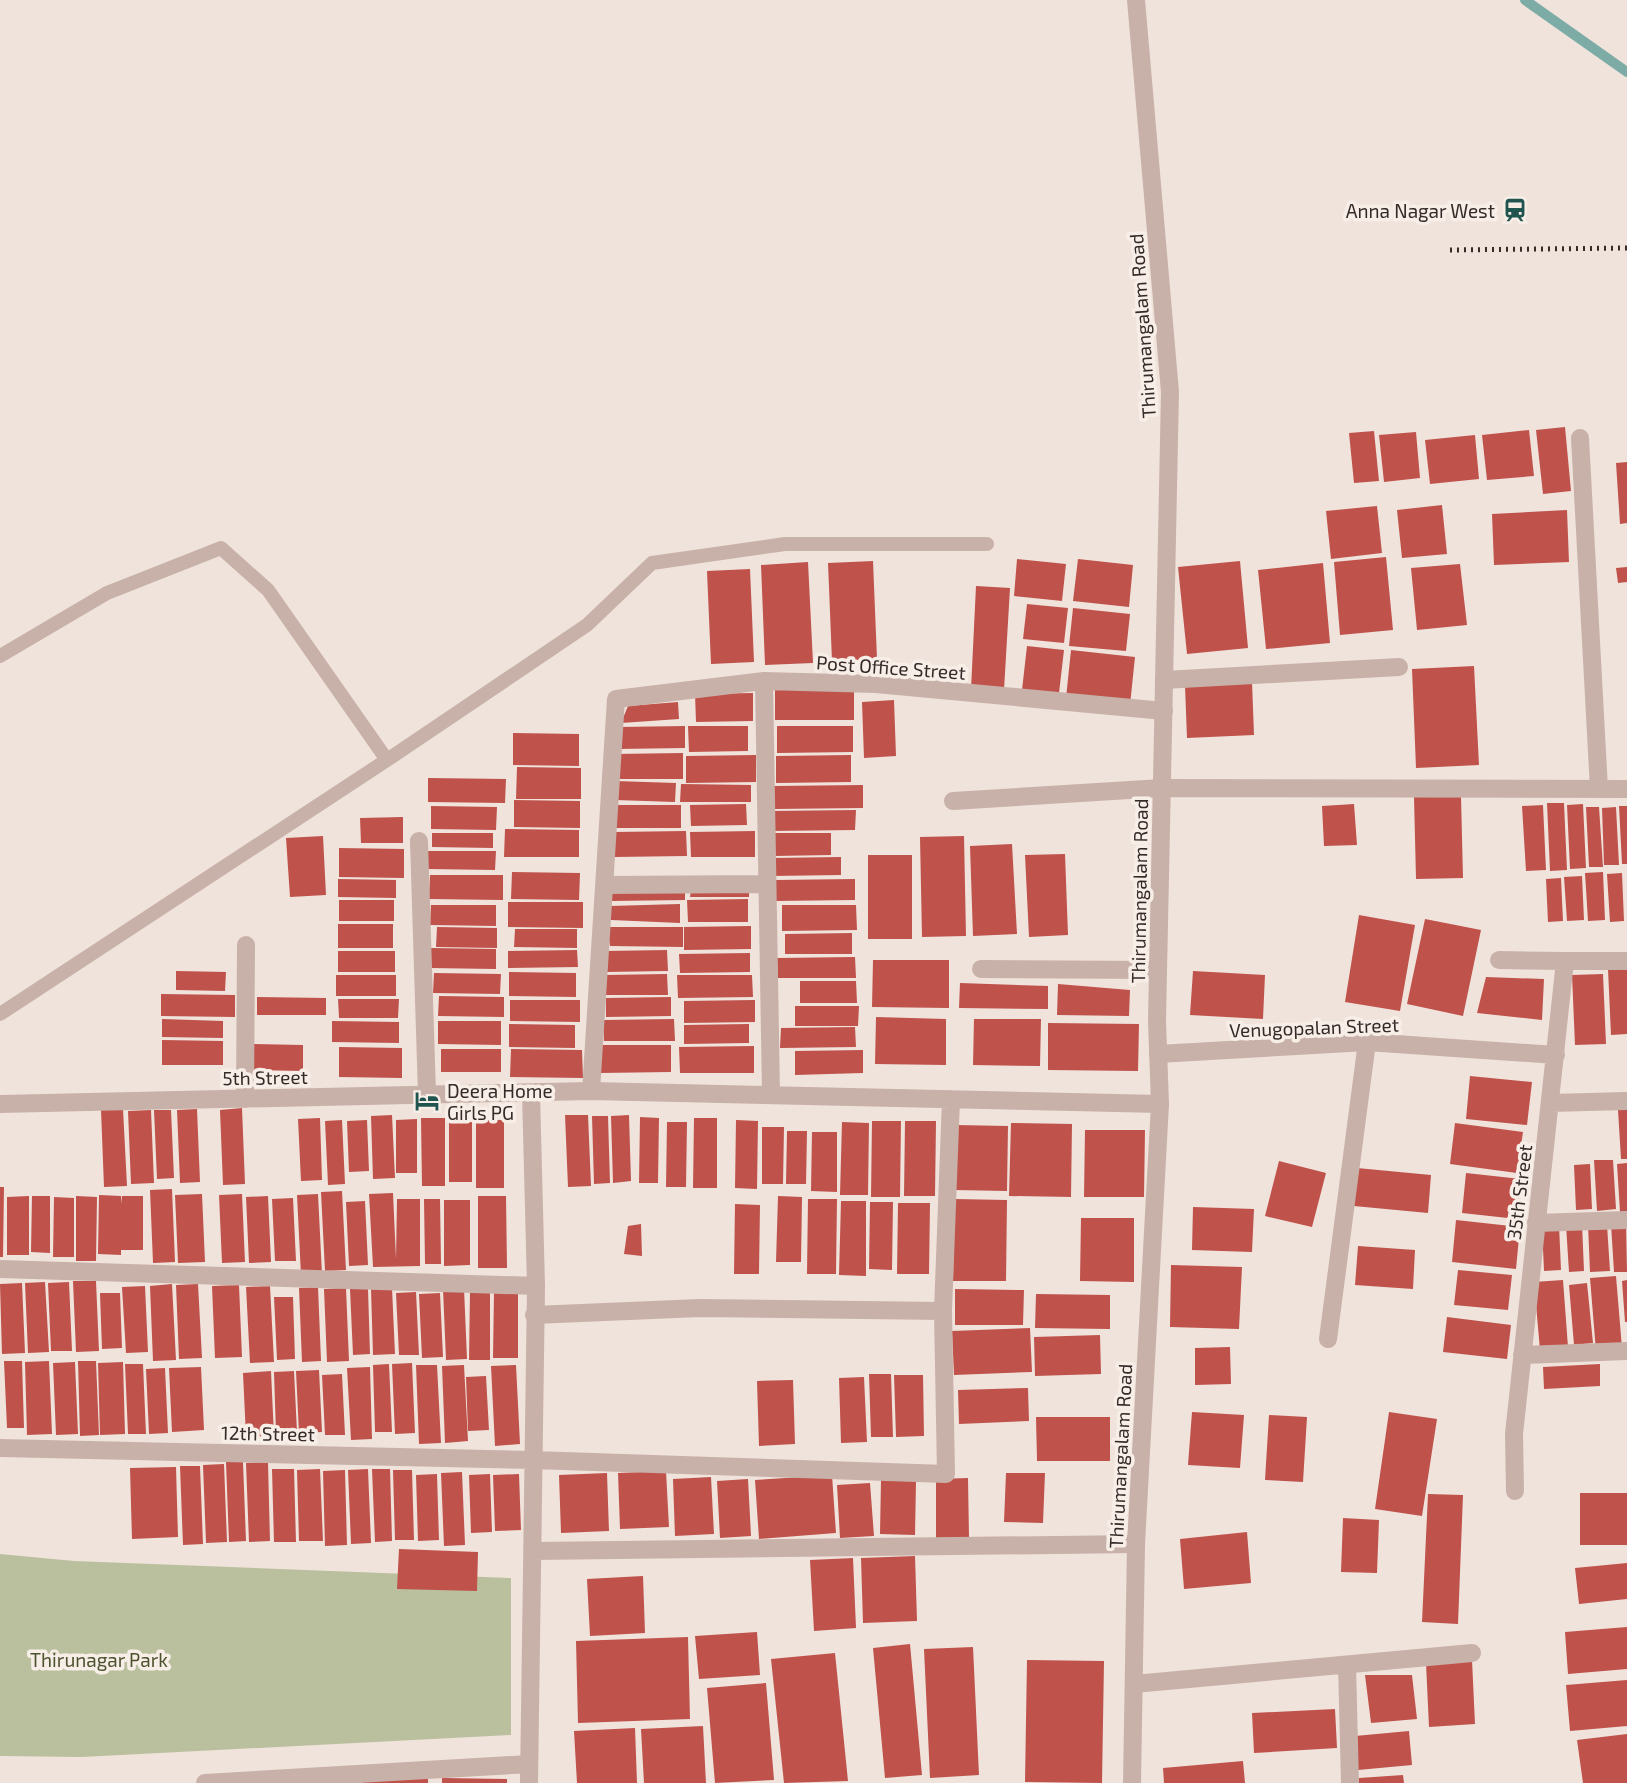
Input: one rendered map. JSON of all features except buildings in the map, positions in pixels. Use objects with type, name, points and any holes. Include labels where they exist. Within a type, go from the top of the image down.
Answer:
[{"type":"street","name":"Thirumangalam Road","points":[[1132,1783],[1136,1544],[1160,1104],[1158,970],[1170,392],[1136,0]]},
{"type":"street","points":[[1580,438],[1599,789]]},
{"type":"street","points":[[1164,680],[1399,667]]},
{"type":"street","points":[[764,681],[771,1094]]},
{"type":"street","name":"Post Office Street","points":[[604,885],[616,698],[764,681],[876,684],[1164,711]]},
{"type":"street","points":[[954,802],[1162,788],[1627,789]]},
{"type":"street","points":[[419,841],[427,1095]]},
{"type":"street","points":[[591,1091],[604,885],[767,884]]},
{"type":"street","points":[[245,1099],[246,945]]},
{"type":"street","points":[[1499,960],[1627,961]]},
{"type":"street","name":"35th Street","points":[[1515,1491],[1514,1434],[1565,961]]},
{"type":"street","points":[[981,969],[1158,970]]},
{"type":"street","points":[[1328,1339],[1367,1042]]},
{"type":"street","name":"Venugopalan Street","points":[[1158,1054],[1367,1042],[1556,1055]]},
{"type":"street","name":"5th Street","points":[[0,1104],[591,1091],[1160,1104]]},
{"type":"street","points":[[529,1783],[536,1286],[531,1093]]},
{"type":"street","points":[[534,1315],[700,1308],[943,1311],[951,1099]]},
{"type":"street","points":[[1550,1103],[1627,1101]]},
{"type":"street","points":[[1536,1223],[1627,1220]]},
{"type":"street","points":[[0,1269],[536,1286]]},
{"type":"street","name":"12th Street","points":[[0,1448],[534,1460],[946,1474],[943,1311]]},
{"type":"street","points":[[1522,1355],[1627,1351]]},
{"type":"street","points":[[533,1551],[1136,1544]]},
{"type":"street","points":[[1134,1684],[1472,1653]]},
{"type":"street","points":[[1347,1665],[1350,1783]]},
{"type":"street","points":[[205,1783],[347,1779],[529,1764]]},
{"type":"lane","points":[[0,1014],[587,625],[652,563],[785,544],[987,544]]},
{"type":"lane","points":[[0,656],[107,593],[220,548],[268,590],[387,760]]},
{"type":"green space","name":"Thirunagar Park","points":[[0,1554],[74,1561],[511,1578],[511,1735],[82,1757],[0,1756]]},
{"type":"waterway","points":[[1525,0],[1627,72]]},
{"type":"railway","points":[[1450,250],[1627,248]]},
{"type":"place","name":"Anna Nagar West","points":[[1515,210]]},
{"type":"place","name":"Deera Home Girls PG","points":[[427,1101]]}]
